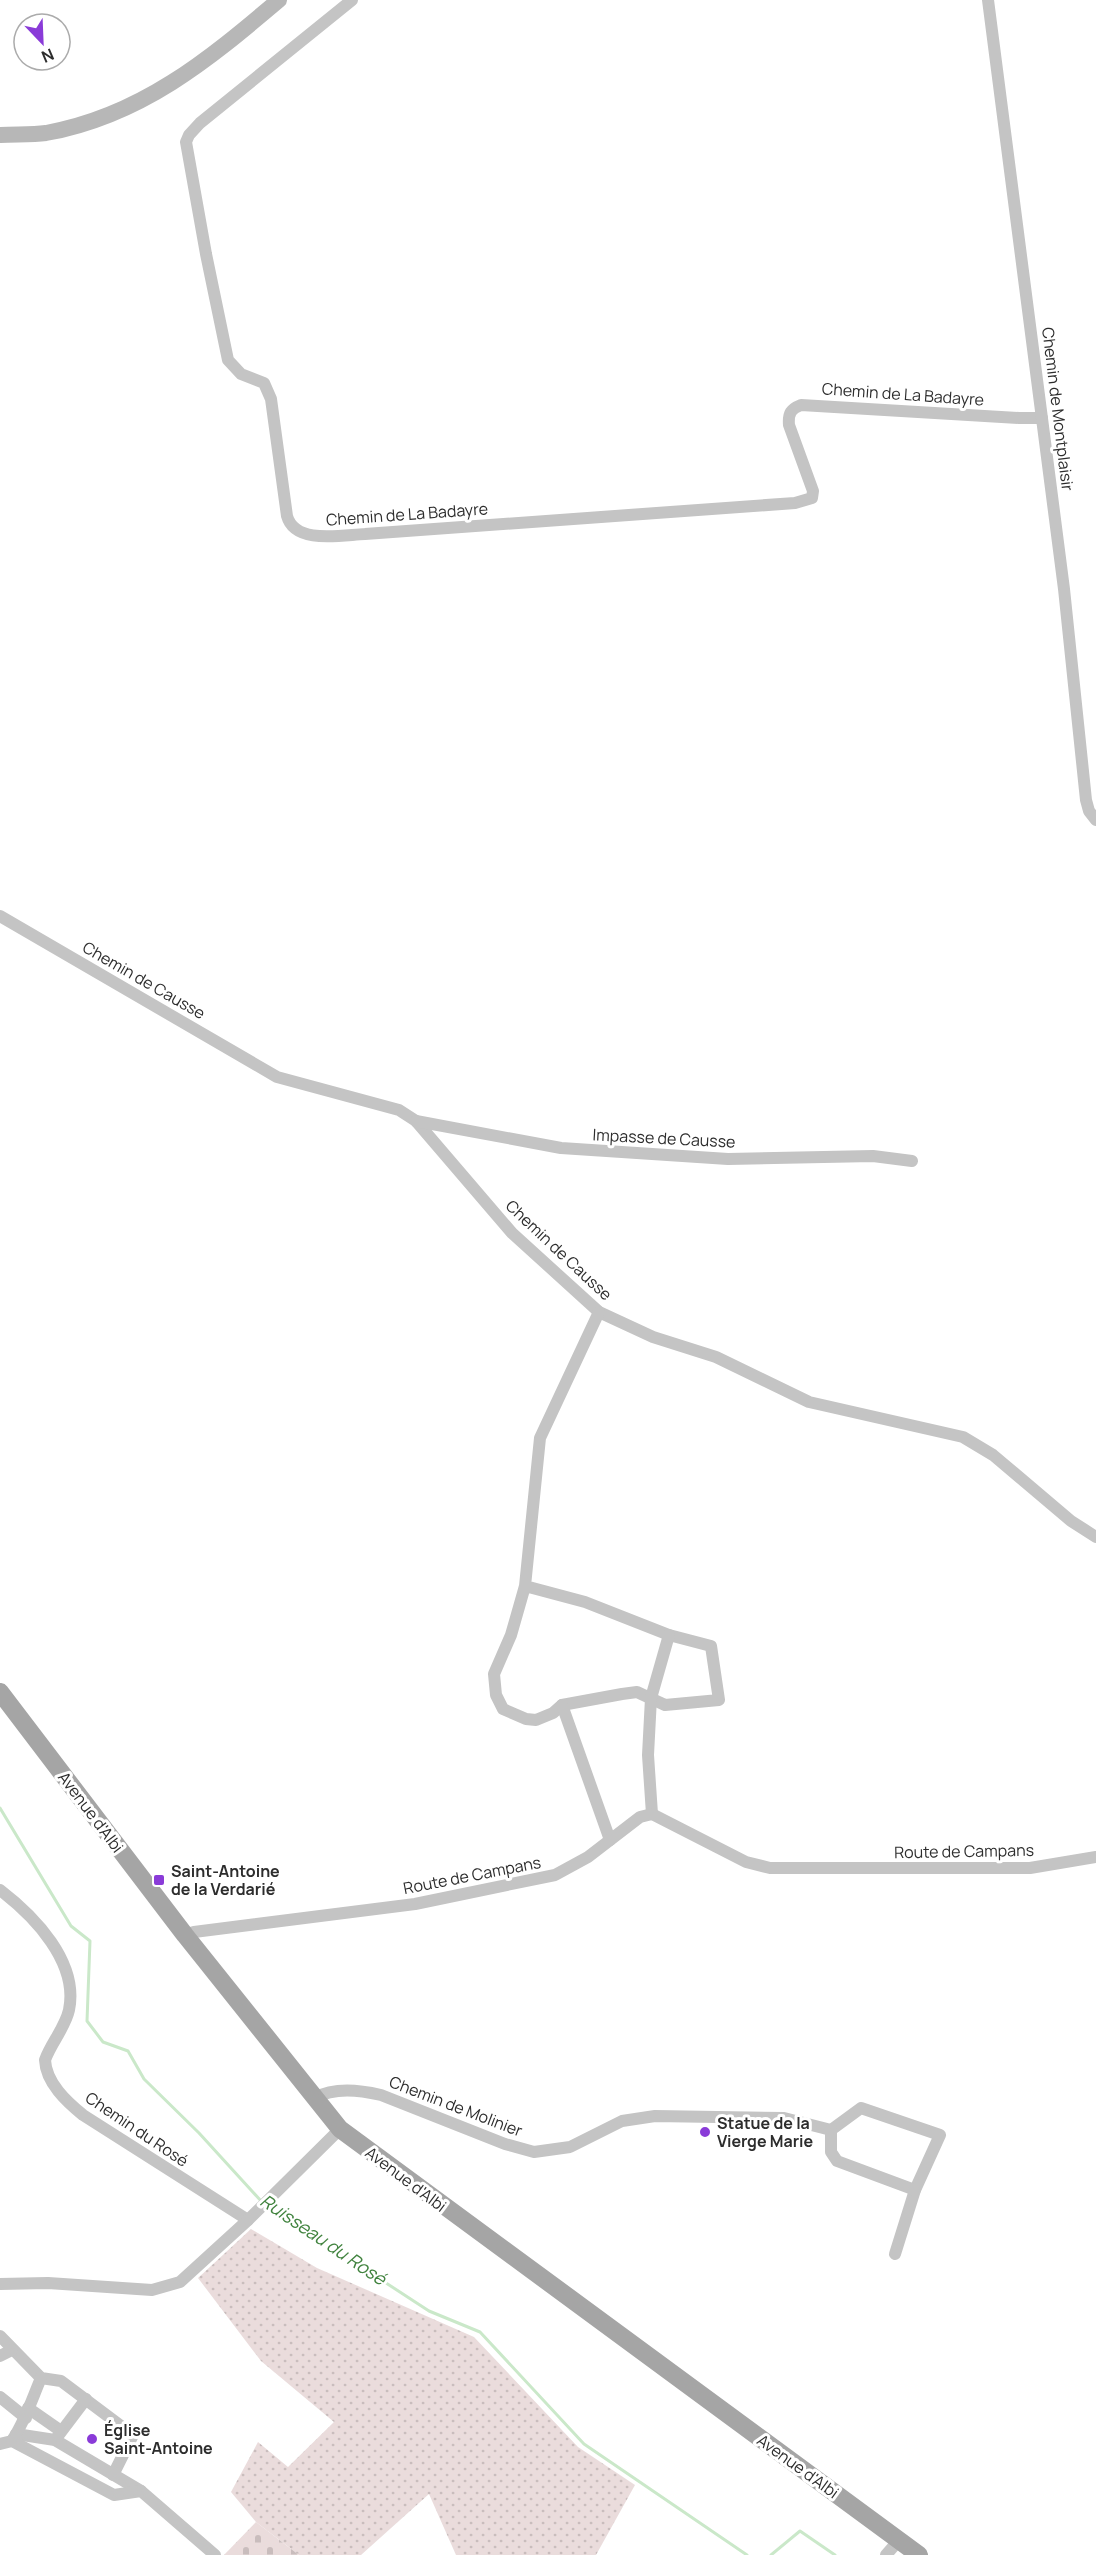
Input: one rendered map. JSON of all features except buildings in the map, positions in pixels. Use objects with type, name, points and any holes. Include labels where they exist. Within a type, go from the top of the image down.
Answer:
[{"type":"main road","points":[[0,135],[45,133],[91,121],[147,97],[183,77],[279,0]]},
{"type":"main road","name":"Avenue d'Albi","points":[[0,1692],[185,1935],[340,2129],[919,2555]]},
{"type":"street","name":"Chemin de La Badayre","points":[[352,0],[200,123],[186,142],[228,360],[241,374],[264,383],[271,399],[287,516],[290,525],[295,530],[318,537],[795,503],[812,498],[813,491],[789,425],[788,416],[792,409],[801,405],[1042,418]]},
{"type":"street","name":"Chemin de Montplaisir","points":[[988,0],[1042,418],[1086,800],[1089,811],[1096,820]]},
{"type":"street","name":"Chemin de Causse","points":[[0,916],[277,1077],[399,1110],[416,1121],[512,1233],[599,1312],[654,1337],[717,1357],[809,1402],[963,1437],[993,1455],[1071,1521],[1096,1537]]},
{"type":"street","name":"Impasse de Causse","points":[[416,1121],[561,1148],[728,1159],[873,1156],[912,1161]]},
{"type":"street","points":[[525,1586],[585,1602],[669,1635],[711,1646],[719,1700],[665,1705],[637,1692],[562,1705],[536,1720],[526,1719],[503,1709],[496,1695],[494,1674],[511,1635],[525,1586],[540,1438],[599,1312]]},
{"type":"street","points":[[652,1814],[648,1755],[651,1698],[669,1635]]},
{"type":"street","points":[[562,1705],[610,1840]]},
{"type":"street","name":"Route de Campans","points":[[185,1935],[415,1904],[555,1875],[588,1857],[640,1818],[652,1814],[746,1862],[770,1868],[1029,1868],[1096,1857]]},
{"type":"street","name":"Chemin du Rosé","points":[[0,1890],[43,1930],[60,1956],[67,1979],[70,2008],[45,2060],[52,2081],[61,2094],[83,2115],[248,2220]]},
{"type":"street","name":"Chemin de Molinier","points":[[314,2098],[331,2091],[364,2091],[381,2095],[505,2144],[534,2152],[570,2147],[622,2121],[654,2116],[784,2118],[831,2130]]},
{"type":"street","points":[[895,2254],[915,2190],[940,2135],[861,2108],[831,2130],[831,2152],[837,2160],[915,2190]]},
{"type":"street","points":[[0,2283],[48,2283],[152,2290],[166,2288],[187,2278],[340,2129]]},
{"type":"street","points":[[0,2336],[42,2378],[61,2381],[133,2435],[113,2475]]},
{"type":"street","points":[[0,2356],[12,2350]]},
{"type":"street","points":[[6,2440],[27,2413],[42,2378]]},
{"type":"street","points":[[0,2397],[27,2413],[113,2475],[141,2491],[215,2555]]},
{"type":"street","points":[[6,2440],[58,2436],[86,2399]]},
{"type":"street","points":[[6,2440],[114,2495],[141,2491]]},
{"type":"street","points":[[886,2555],[899,2540]]},
{"type":"green space","points":[[251,2229],[317,2268],[474,2337],[578,2447],[635,2485],[596,2555],[456,2555],[429,2494],[361,2555],[299,2555],[256,2522],[231,2492],[258,2442],[288,2467],[334,2422],[261,2361],[198,2278]]},
{"type":"green space","points":[[256,2522],[299,2555],[224,2555]]},
{"type":"waterway","name":"Ruisseau du Rosé","points":[[0,1808],[71,1926],[90,1941],[87,2021],[103,2042],[128,2051],[144,2079],[199,2133],[262,2202]]},
{"type":"waterway","name":"Ruisseau du Rosé","points":[[268,2206],[429,2311],[480,2332],[584,2444],[747,2555]]},
{"type":"waterway","name":"Ruisseau du Rosé","points":[[771,2555],[800,2531],[835,2555]]},
{"type":"place","name":"Saint-Antoine de la Verdarié","points":[[159,1880]]},
{"type":"place","name":"Statue de la Vierge Marie","points":[[705,2132]]},
{"type":"place","name":"Église Saint-Antoine","points":[[92,2439]]}]
